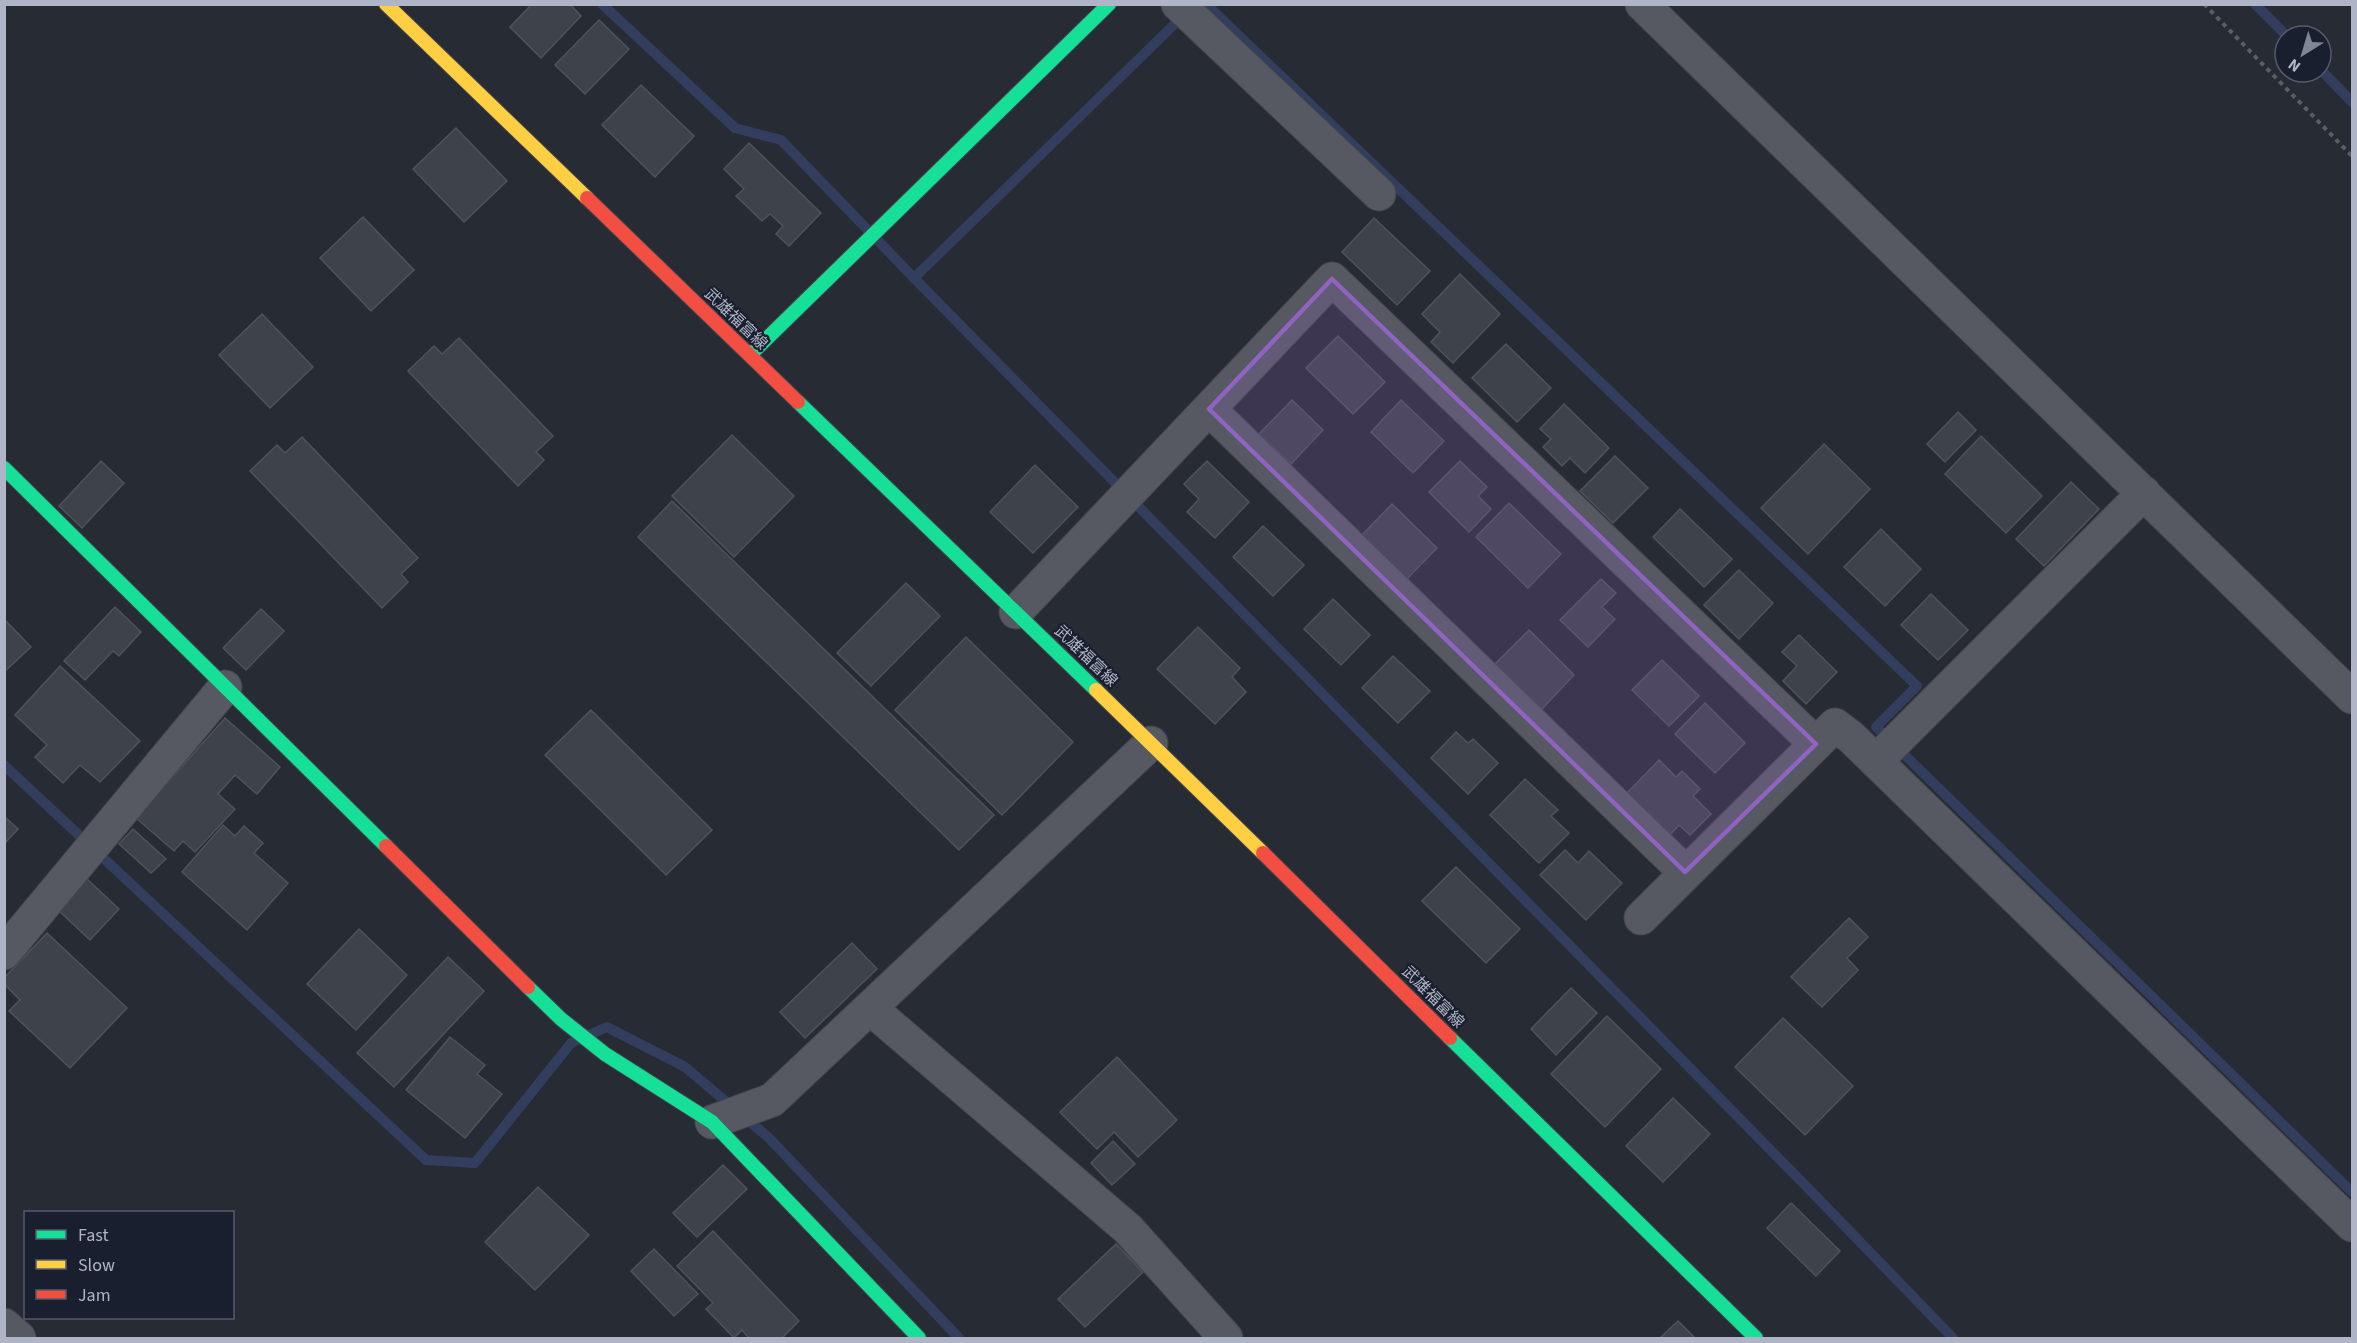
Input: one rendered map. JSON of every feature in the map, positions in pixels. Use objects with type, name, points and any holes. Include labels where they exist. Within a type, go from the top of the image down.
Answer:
[{"type":"main road","name":"武雄福富線","points":[[386,4],[1151,742],[1756,1338]]},
{"type":"main road","points":[[750,355],[1109,4]]},
{"type":"main road","points":[[4,468],[561,1019],[605,1054],[712,1122],[919,1338]]},
{"type":"street","points":[[1642,4],[2352,696]]},
{"type":"street","points":[[1186,11],[1379,194]]},
{"type":"street","points":[[1016,612],[1332,279],[1816,744]]},
{"type":"street","points":[[1209,409],[1685,872]]},
{"type":"street","points":[[1876,761],[2144,493]]},
{"type":"street","points":[[4,953],[225,687]]},
{"type":"street","points":[[1641,918],[1835,725],[1876,761],[2352,1225]]},
{"type":"street","points":[[712,1122],[772,1100],[1151,742]]},
{"type":"street","points":[[870,1008],[1128,1229],[1226,1338]]},
{"type":"street","points":[[4,1325],[19,1338]]},
{"type":"path","points":[[2204,4],[2352,156]]},
{"type":"highlighted area","points":[[1332,279],[1816,744],[1685,872],[1209,409]]},
{"type":"building","points":[[532,4],[570,4],[581,16],[541,58],[510,27]]},
{"type":"building","points":[[599,20],[629,49],[585,94],[555,65]]},
{"type":"building","points":[[641,85],[694,136],[655,177],[602,125]]},
{"type":"building","points":[[456,128],[507,181],[464,222],[413,169]]},
{"type":"building","points":[[749,143],[821,213],[789,246],[776,234],[783,226],[770,214],[762,221],[736,196],[744,189],[724,169]]},
{"type":"building","points":[[363,217],[414,270],[371,311],[320,258]]},
{"type":"building","points":[[1374,218],[1430,271],[1397,305],[1342,252]]},
{"type":"building","points":[[1460,274],[1500,314],[1453,363],[1431,342],[1440,332],[1422,314]]},
{"type":"building","points":[[262,314],[313,367],[270,408],[219,355]]},
{"type":"building","points":[[1338,336],[1385,382],[1353,414],[1306,368]]},
{"type":"building","points":[[459,338],[553,436],[536,452],[544,460],[518,486],[408,371],[434,346],[442,354]]},
{"type":"building","points":[[1506,344],[1551,388],[1517,422],[1472,378]]},
{"type":"building","points":[[1292,400],[1323,430],[1291,464],[1259,434]]},
{"type":"building","points":[[1401,400],[1444,441],[1413,473],[1371,432]]},
{"type":"building","points":[[1564,404],[1609,448],[1585,473],[1570,458],[1562,466],[1543,447],[1551,439],[1540,429]]},
{"type":"building","points":[[1958,412],[1976,430],[1945,462],[1927,444]]},
{"type":"building","points":[[732,435],[794,496],[734,557],[672,496]]},
{"type":"building","points":[[1981,436],[2042,496],[2006,533],[1945,474]]},
{"type":"building","points":[[302,437],[418,558],[401,574],[408,582],[382,608],[250,471],[277,445],[285,453]]},
{"type":"building","points":[[1824,444],[1870,489],[1808,554],[1761,508]]},
{"type":"building","points":[[1615,456],[1648,488],[1613,523],[1580,491]]},
{"type":"building","points":[[101,461],[124,483],[82,528],[59,506]]},
{"type":"building","points":[[1207,461],[1249,502],[1215,538],[1187,512],[1199,499],[1184,484]]},
{"type":"building","points":[[1460,461],[1487,487],[1478,496],[1491,509],[1469,532],[1429,492]]},
{"type":"building","points":[[1035,465],[1078,507],[1033,553],[990,512]]},
{"type":"building","points":[[2071,482],[2099,509],[2044,566],[2016,539]]},
{"type":"building","points":[[672,501],[994,815],[959,850],[638,537]]},
{"type":"building","points":[[1509,503],[1561,554],[1528,588],[1476,537]]},
{"type":"building","points":[[1392,504],[1437,548],[1402,584],[1357,540]]},
{"type":"building","points":[[1680,509],[1732,559],[1704,587],[1653,537]]},
{"type":"building","points":[[1263,526],[1304,565],[1273,596],[1233,557]]},
{"type":"building","points":[[1881,529],[1921,569],[1885,606],[1844,567]]},
{"type":"building","points":[[1739,570],[1773,603],[1739,639],[1704,605]]},
{"type":"building","points":[[1601,579],[1616,593],[1602,607],[1615,619],[1588,647],[1560,620]]},
{"type":"building","points":[[906,583],[940,616],[871,686],[837,653]]},
{"type":"building","points":[[1931,594],[1968,630],[1938,660],[1901,625]]},
{"type":"building","points":[[1333,599],[1370,635],[1341,665],[1304,629]]},
{"type":"building","points":[[115,607],[141,632],[119,656],[113,651],[85,680],[64,661]]},
{"type":"building","points":[[261,609],[284,631],[246,670],[223,648]]},
{"type":"building","points":[[4,619],[31,647],[4,672]]},
{"type":"building","points":[[1198,627],[1240,668],[1232,677],[1246,692],[1215,724],[1157,669]]},
{"type":"building","points":[[1529,630],[1574,675],[1542,709],[1495,664]]},
{"type":"building","points":[[1799,635],[1837,672],[1806,704],[1783,681],[1797,666],[1782,652]]},
{"type":"building","points":[[966,637],[1073,742],[1002,815],[895,710]]},
{"type":"building","points":[[1393,656],[1430,691],[1398,723],[1362,688]]},
{"type":"building","points":[[1662,660],[1699,696],[1669,726],[1632,690]]},
{"type":"building","points":[[60,666],[140,741],[100,782],[80,765],[63,783],[35,757],[47,745],[15,715]]},
{"type":"building","points":[[1705,703],[1745,743],[1715,773],[1675,734]]},
{"type":"building","points":[[591,710],[712,830],[666,875],[545,755]]},
{"type":"building","points":[[225,718],[280,767],[257,794],[235,775],[218,794],[235,809],[195,852],[183,841],[174,851],[136,818]]},
{"type":"building","points":[[1456,732],[1468,743],[1473,739],[1498,763],[1468,794],[1431,758]]},
{"type":"building","points":[[1659,760],[1676,777],[1682,771],[1700,789],[1693,796],[1711,814],[1690,835],[1679,825],[1670,835],[1627,793]]},
{"type":"building","points":[[1525,779],[1558,810],[1551,816],[1569,833],[1539,863],[1490,815]]},
{"type":"building","points":[[4,816],[18,829],[4,844]]},
{"type":"building","points":[[223,825],[235,836],[244,826],[263,843],[254,853],[288,883],[247,930],[182,872]]},
{"type":"building","points":[[133,829],[166,859],[151,873],[119,844]]},
{"type":"building","points":[[1565,850],[1578,863],[1589,851],[1622,883],[1586,920],[1540,875]]},
{"type":"building","points":[[1456,867],[1520,929],[1486,963],[1422,901]]},
{"type":"building","points":[[87,879],[119,909],[90,940],[58,910]]},
{"type":"building","points":[[1849,918],[1868,937],[1847,958],[1858,970],[1822,1007],[1791,977]]},
{"type":"building","points":[[359,929],[407,975],[356,1030],[307,984]]},
{"type":"building","points":[[47,933],[127,1008],[70,1068],[9,1011],[20,1000],[4,984],[4,978]]},
{"type":"building","points":[[852,943],[877,969],[805,1038],[780,1012]]},
{"type":"building","points":[[448,957],[484,991],[394,1087],[357,1053]]},
{"type":"building","points":[[1571,988],[1597,1013],[1556,1055],[1531,1029]]},
{"type":"building","points":[[1607,1016],[1661,1069],[1605,1127],[1551,1074]]},
{"type":"building","points":[[1783,1018],[1853,1086],[1805,1135],[1735,1067]]},
{"type":"building","points":[[450,1037],[485,1065],[477,1074],[502,1094],[465,1138],[406,1090]]},
{"type":"building","points":[[1117,1057],[1177,1120],[1138,1157],[1114,1132],[1097,1149],[1060,1112]]},
{"type":"building","points":[[1673,1098],[1710,1134],[1663,1182],[1626,1146]]},
{"type":"building","points":[[1113,1141],[1135,1164],[1112,1185],[1091,1163]]},
{"type":"building","points":[[723,1165],[747,1189],[697,1237],[673,1213]]},
{"type":"building","points":[[538,1187],[589,1235],[535,1290],[485,1242]]},
{"type":"building","points":[[1791,1203],[1840,1251],[1816,1276],[1767,1228]]},
{"type":"building","points":[[713,1231],[799,1321],[782,1338],[749,1338],[742,1330],[734,1338],[706,1309],[713,1303],[677,1266]]},
{"type":"building","points":[[1116,1244],[1143,1272],[1085,1327],[1058,1299]]},
{"type":"building","points":[[654,1249],[698,1294],[674,1316],[631,1271]]},
{"type":"building","points":[[1678,1321],[1695,1338],[1660,1338]]},
{"type":"waterway","points":[[602,4],[735,128],[781,140],[1953,1338]]},
{"type":"waterway","points":[[1206,4],[1917,686],[1876,727],[2352,1192]]},
{"type":"waterway","points":[[2255,4],[2275,24]]},
{"type":"waterway","points":[[914,278],[1184,15]]},
{"type":"waterway","points":[[2333,82],[2352,102]]},
{"type":"waterway","points":[[4,765],[426,1160],[475,1163],[571,1043],[607,1027],[685,1067],[768,1137],[959,1338]]},
{"type":"traffic: fast","points":[[750,355],[1109,4]]},
{"type":"traffic: fast","points":[[798,402],[1096,690]]},
{"type":"traffic: fast","points":[[4,468],[386,846]]},
{"type":"traffic: fast","points":[[528,987],[561,1019],[605,1054],[712,1122],[919,1338]]},
{"type":"traffic: fast","points":[[1450,1038],[1756,1338]]},
{"type":"traffic: slow","points":[[386,4],[587,198]]},
{"type":"traffic: slow","points":[[1096,690],[1263,853]]},
{"type":"traffic: jam","points":[[587,198],[798,402]]},
{"type":"traffic: jam","points":[[386,846],[528,987]]},
{"type":"traffic: jam","points":[[1263,853],[1450,1038]]}]
